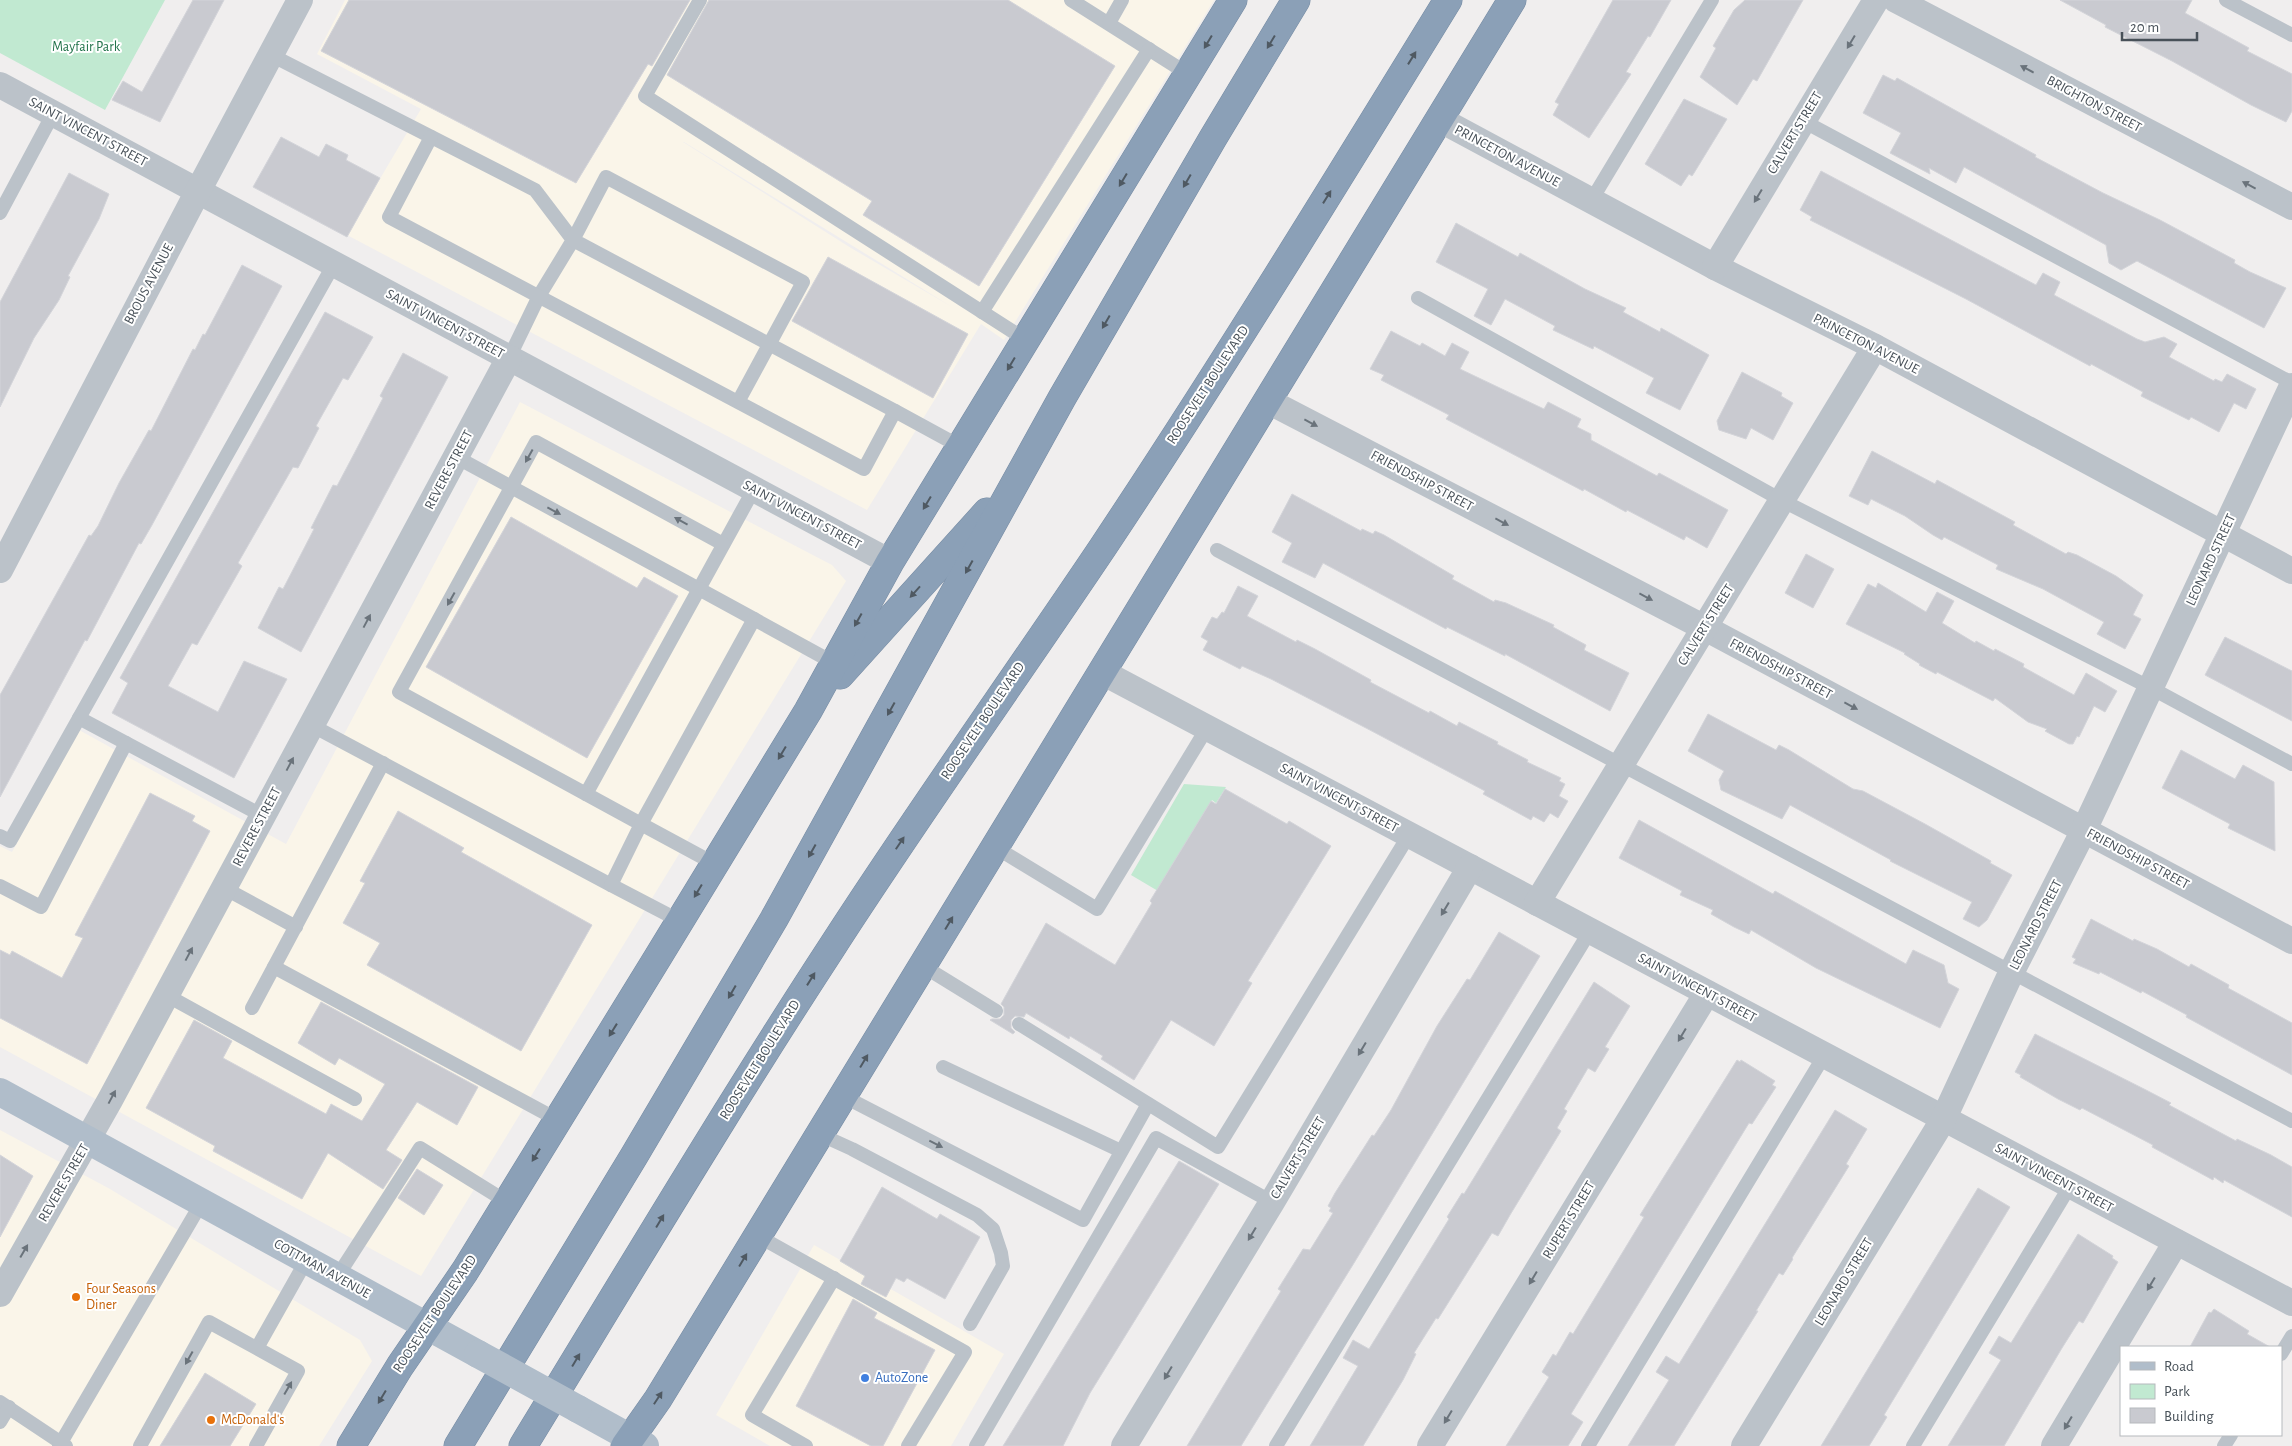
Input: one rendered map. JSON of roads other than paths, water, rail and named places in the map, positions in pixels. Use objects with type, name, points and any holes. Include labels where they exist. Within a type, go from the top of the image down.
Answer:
[{"type":"highway","name":"ROOSEVELT BOULEVARD","points":[[352,1446],[400,1366],[465,1271],[715,864],[808,711],[890,562],[1233,0]]},
{"type":"highway","points":[[458,1446],[640,1148],[774,919],[1018,478],[1212,138],[1296,0]]},
{"type":"highway","name":"ROOSEVELT BOULEVARD","points":[[523,1446],[682,1184],[829,951],[896,849],[1102,548],[1207,388],[1448,0]]},
{"type":"highway","points":[[1439,119],[1489,0]]},
{"type":"highway","points":[[633,1443],[658,1399],[1512,0]]},
{"type":"highway","points":[[808,711],[1018,478]]},
{"type":"main road","name":"COTTMAN AVENUE","points":[[0,1092],[578,1409],[633,1443]]},
{"type":"street","name":"BROUS AVENUE","points":[[0,570],[300,0]]},
{"type":"street","name":"CALVERT STREET","points":[[1715,267],[1876,0]]},
{"type":"street","name":"BRIGHTON STREET","points":[[1896,0],[2292,207]]},
{"type":"street","name":"SAINT VINCENT STREET","points":[[0,85],[890,562]]},
{"type":"street","name":"PRINCETON AVENUE","points":[[1439,119],[1715,267],[1875,347],[2292,571]]},
{"type":"street","name":"CALVERT STREET","points":[[1537,903],[1875,347]]},
{"type":"street","name":"REVERE STREET","points":[[0,1294],[88,1140],[509,358]]},
{"type":"street","name":"LEONARD STREET","points":[[1744,1446],[1943,1120],[2012,972],[2084,830],[2292,384]]},
{"type":"street","name":"FRIENDSHIP STREET","points":[[1268,401],[1705,628],[2292,941]]},
{"type":"street","name":"SAINT VINCENT STREET","points":[[1102,672],[1943,1120],[2292,1303]]},
{"type":"street","name":"CALVERT STREET","points":[[1124,1446],[1272,1202],[1470,867]]},
{"type":"street","name":"RUPERT STREET","points":[[1430,1446],[1707,993]]},
{"type":"street","points":[[2054,1446],[2176,1242]]},
{"type":"lane","points":[[700,0],[645,96],[1026,340]]},
{"type":"lane","points":[[1071,0],[1188,74]]},
{"type":"lane","points":[[1108,24],[1122,0]]},
{"type":"lane","points":[[1591,201],[1712,0]]},
{"type":"lane","points":[[2226,0],[2292,35]]},
{"type":"lane","points":[[982,312],[1149,49]]},
{"type":"lane","points":[[271,55],[536,190],[573,240],[961,447]]},
{"type":"lane","points":[[0,213],[53,114]]},
{"type":"lane","points":[[1802,122],[2292,384]]},
{"type":"lane","points":[[431,137],[389,217],[864,469],[895,411]]},
{"type":"lane","points":[[509,358],[539,296],[573,240],[606,177],[803,282],[738,402]]},
{"type":"lane","points":[[0,836],[10,841],[334,264]]},
{"type":"lane","points":[[1418,298],[1783,501],[2151,688],[2292,764]]},
{"type":"lane","points":[[715,864],[400,692],[536,442],[723,544]]},
{"type":"lane","points":[[456,457],[834,663]]},
{"type":"lane","points":[[586,794],[754,489]]},
{"type":"lane","points":[[1217,550],[2292,1121]]},
{"type":"lane","points":[[611,885],[641,824],[754,619]]},
{"type":"lane","points":[[79,718],[263,816]]},
{"type":"lane","points":[[311,725],[680,921]]},
{"type":"lane","points":[[995,847],[1097,909],[1206,728]]},
{"type":"lane","points":[[0,886],[42,907],[126,743]]},
{"type":"lane","points":[[252,1008],[383,763]]},
{"type":"lane","points":[[1019,1024],[1218,1147],[1409,835]]},
{"type":"lane","points":[[224,888],[296,927]]},
{"type":"lane","points":[[1276,1446],[1590,931]]},
{"type":"lane","points":[[922,966],[996,1011]]},
{"type":"lane","points":[[274,967],[558,1120]]},
{"type":"lane","points":[[166,995],[355,1099]]},
{"type":"lane","points":[[1588,1446],[1824,1056]]},
{"type":"lane","points":[[943,1067],[1121,1151]]},
{"type":"lane","points":[[843,1096],[1083,1220],[1148,1104]]},
{"type":"lane","points":[[820,1134],[977,1215],[993,1229],[1003,1266],[970,1324]]},
{"type":"lane","points":[[976,1446],[1156,1138],[1272,1202]]},
{"type":"lane","points":[[337,1277],[420,1148],[507,1202]]},
{"type":"lane","points":[[1913,1446],[2070,1186]]},
{"type":"lane","points":[[0,1422],[4,1404],[62,1445],[202,1202]]},
{"type":"lane","points":[[758,1236],[965,1352],[908,1446]]},
{"type":"lane","points":[[257,1348],[306,1261]]},
{"type":"lane","points":[[806,1446],[752,1415],[834,1278]]},
{"type":"lane","points":[[140,1446],[209,1322],[298,1372],[256,1446]]},
{"type":"lane","points":[[2282,1352],[2292,1336]]},
{"type":"place","name":"Four Seasons Diner","points":[[76,1297]]},
{"type":"place","name":"AutoZone","points":[[865,1378]]},
{"type":"place","name":"McDonald's","points":[[211,1420]]},
{"type":"park label","name":"Mayfair Park","points":[[86,47]]}]
